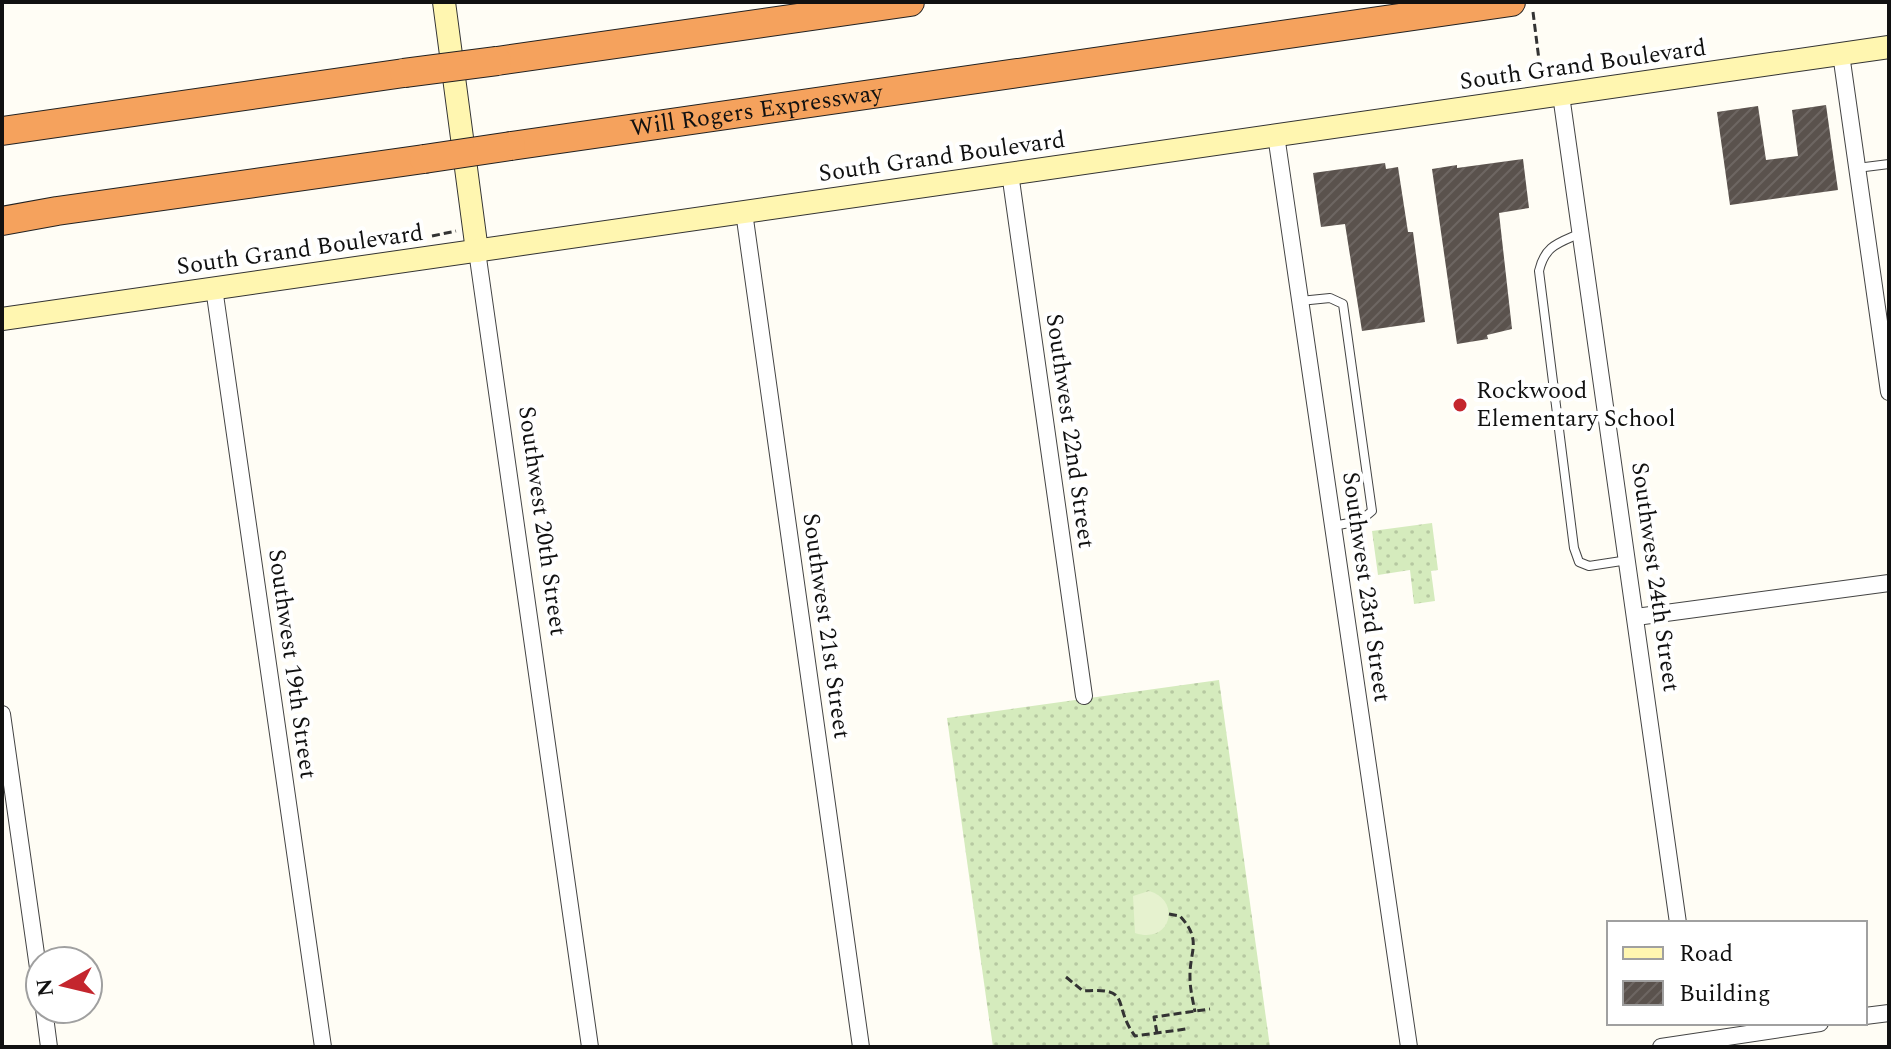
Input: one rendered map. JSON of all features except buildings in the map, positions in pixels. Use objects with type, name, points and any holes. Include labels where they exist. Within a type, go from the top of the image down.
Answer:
[{"type":"highway","points":[[2,131],[910,2]]},
{"type":"highway","name":"Will Rogers Expressway","points":[[2,221],[1511,2]]},
{"type":"highway","points":[[2,229],[57,211]]},
{"type":"street","name":"Southwest 20th Street","points":[[444,2],[590,1047]]},
{"type":"street","name":"South Grand Boulevard","points":[[2,319],[1889,47]]},
{"type":"street","points":[[1841,54],[1889,392]]},
{"type":"street","name":"Southwest 24th Street","points":[[1561,95],[1678,921]]},
{"type":"street","name":"Southwest 23rd Street","points":[[1276,135],[1409,1047]]},
{"type":"street","name":"Southwest 22nd Street","points":[[1010,173],[1084,696]]},
{"type":"street","name":"Southwest 21st Street","points":[[744,212],[861,1047]]},
{"type":"street","name":"Southwest 19th Street","points":[[214,288],[323,1047]]},
{"type":"street","points":[[1636,617],[1889,583]]},
{"type":"street","points":[[2,714],[35,945]]},
{"type":"street","points":[[1867,1016],[1889,1013]]},
{"type":"street","points":[[46,1025],[49,1047]]},
{"type":"street","points":[[1661,1047],[1808,1025]]},
{"type":"lane","points":[[1857,168],[1889,164]]},
{"type":"lane","points":[[1582,232],[1552,246],[1542,256],[1539,271],[1574,548],[1579,562],[1589,566],[1628,560]]},
{"type":"lane","points":[[1300,301],[1330,298],[1343,304],[1369,480],[1372,511],[1360,521],[1332,526]]},
{"type":"path","points":[[1531,2],[1542,79]]},
{"type":"path","points":[[1169,914],[1180,916],[1192,932],[1195,950],[1190,976],[1195,1012]]},
{"type":"path","points":[[1066,977],[1083,991],[1109,989],[1115,994],[1125,1023],[1135,1036],[1186,1029]]},
{"type":"path","points":[[1157,1033],[1154,1017],[1210,1009]]},
{"type":"green space","points":[[1432,523],[1438,570],[1431,571],[1435,601],[1414,604],[1410,570],[1378,575],[1372,531]]},
{"type":"green space","points":[[1219,680],[1270,1047],[993,1047],[947,718]]},
{"type":"green space","points":[[1149,891],[1166,903],[1168,920],[1157,933],[1135,933],[1133,896]]},
{"type":"place","name":"Rockwood Elementary School","points":[[1460,405]]}]
